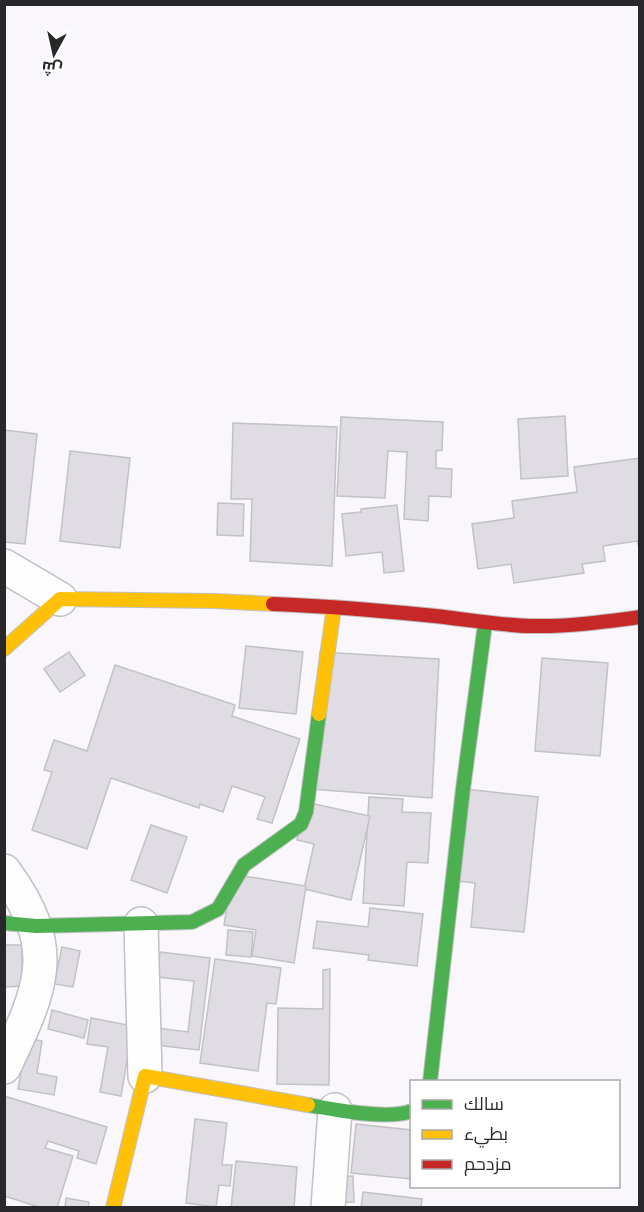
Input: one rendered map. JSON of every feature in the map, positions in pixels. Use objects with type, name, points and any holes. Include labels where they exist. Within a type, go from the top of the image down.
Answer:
[{"type":"street","points":[[4,566],[60,598],[333,607],[427,615],[485,624],[576,626],[639,617]]},
{"type":"street","points":[[8,641],[60,598]]},
{"type":"street","points":[[20,925],[192,922],[218,909],[244,865],[301,824],[306,812],[333,607]]},
{"type":"street","points":[[430,1080],[463,789],[485,624]]},
{"type":"street","points":[[4,871],[21,894],[20,925],[41,957],[33,1005],[14,1030],[4,1066]]},
{"type":"street","points":[[113,1208],[145,1076],[141,924]]},
{"type":"street","points":[[145,1076],[335,1110],[401,1115],[410,1112]]},
{"type":"street","points":[[328,1208],[335,1110]]},
{"type":"building","points":[[565,416],[568,476],[521,479],[518,419]]},
{"type":"building","points":[[341,417],[443,422],[442,450],[436,451],[436,468],[452,469],[451,497],[429,496],[428,521],[404,519],[407,452],[388,451],[385,498],[337,496]]},
{"type":"building","points":[[233,423],[337,427],[332,566],[250,561],[252,499],[231,499]]},
{"type":"building","points":[[4,430],[37,434],[25,544],[4,542]]},
{"type":"building","points":[[70,451],[130,458],[120,548],[60,541]]},
{"type":"building","points":[[640,458],[640,550],[637,541],[603,546],[605,561],[582,564],[584,573],[514,583],[511,564],[478,569],[472,524],[514,518],[512,501],[577,492],[574,467]]},
{"type":"building","points":[[218,503],[244,504],[243,536],[217,535]]},
{"type":"building","points":[[397,505],[404,571],[384,573],[382,552],[346,556],[342,514],[361,512],[361,509]]},
{"type":"building","points":[[246,646],[303,652],[296,714],[239,708]]},
{"type":"building","points":[[69,652],[85,675],[60,692],[44,669]]},
{"type":"building","points":[[320,652],[439,659],[432,798],[310,789]]},
{"type":"building","points":[[542,658],[608,663],[600,756],[535,751]]},
{"type":"building","points":[[115,665],[235,705],[232,716],[300,739],[272,823],[257,819],[265,797],[232,786],[223,812],[200,804],[199,808],[111,778],[87,849],[32,830],[52,772],[44,770],[54,740],[87,751]]},
{"type":"building","points":[[466,789],[538,797],[524,932],[471,927],[475,883],[457,881]]},
{"type":"building","points":[[369,797],[403,799],[402,812],[431,813],[428,863],[407,862],[404,906],[363,903]]},
{"type":"building","points":[[305,802],[370,816],[351,900],[304,889],[314,844],[297,840]]},
{"type":"building","points":[[151,825],[187,837],[167,893],[131,880]]},
{"type":"building","points":[[232,874],[306,886],[294,963],[252,956],[256,930],[224,925]]},
{"type":"building","points":[[370,908],[423,914],[417,966],[368,960],[369,955],[313,948],[317,921],[368,927]]},
{"type":"building","points":[[228,930],[253,932],[251,957],[226,955]]},
{"type":"building","points":[[4,945],[22,945],[22,986],[4,987]]},
{"type":"building","points":[[62,947],[80,951],[73,987],[54,984]]},
{"type":"building","points":[[160,952],[210,958],[199,1050],[155,1045],[157,1028],[188,1032],[194,981],[157,977]]},
{"type":"building","points":[[215,959],[281,968],[276,1004],[267,1003],[258,1071],[200,1063]]},
{"type":"building","points":[[330,969],[329,1085],[277,1084],[278,1008],[323,1009],[323,970]]},
{"type":"building","points":[[52,1010],[88,1020],[84,1038],[48,1029]]},
{"type":"building","points":[[91,1018],[133,1026],[121,1096],[100,1092],[108,1047],[87,1044]]},
{"type":"building","points":[[27,1038],[42,1041],[37,1073],[57,1077],[54,1095],[18,1089]]},
{"type":"building","points":[[4,1096],[107,1127],[96,1164],[77,1158],[79,1151],[48,1141],[45,1148],[73,1156],[57,1208],[42,1208],[4,1196]]},
{"type":"building","points":[[195,1119],[227,1123],[222,1165],[232,1165],[230,1186],[219,1185],[216,1207],[186,1203]]},
{"type":"building","points":[[356,1124],[410,1130],[410,1179],[351,1173]]},
{"type":"building","points":[[236,1161],[297,1167],[294,1208],[231,1208]]},
{"type":"building","points":[[353,1176],[354,1202],[338,1203],[337,1177]]},
{"type":"building","points":[[363,1192],[422,1199],[421,1208],[361,1208]]},
{"type":"building","points":[[66,1198],[89,1202],[88,1208],[65,1208]]},
{"type":"traffic: fast","points":[[430,1080],[463,789],[485,624]]},
{"type":"traffic: fast","points":[[4,923],[36,926],[192,922],[218,909],[244,865],[301,824],[306,812],[319,714]]},
{"type":"traffic: fast","points":[[308,1105],[389,1115],[410,1112]]},
{"type":"traffic: slow","points":[[4,649],[60,599],[273,604]]},
{"type":"traffic: slow","points":[[319,714],[334,607]]},
{"type":"traffic: slow","points":[[113,1208],[145,1076],[308,1105]]},
{"type":"traffic: jam","points":[[273,604],[387,611],[530,626],[571,625],[640,617]]}]
